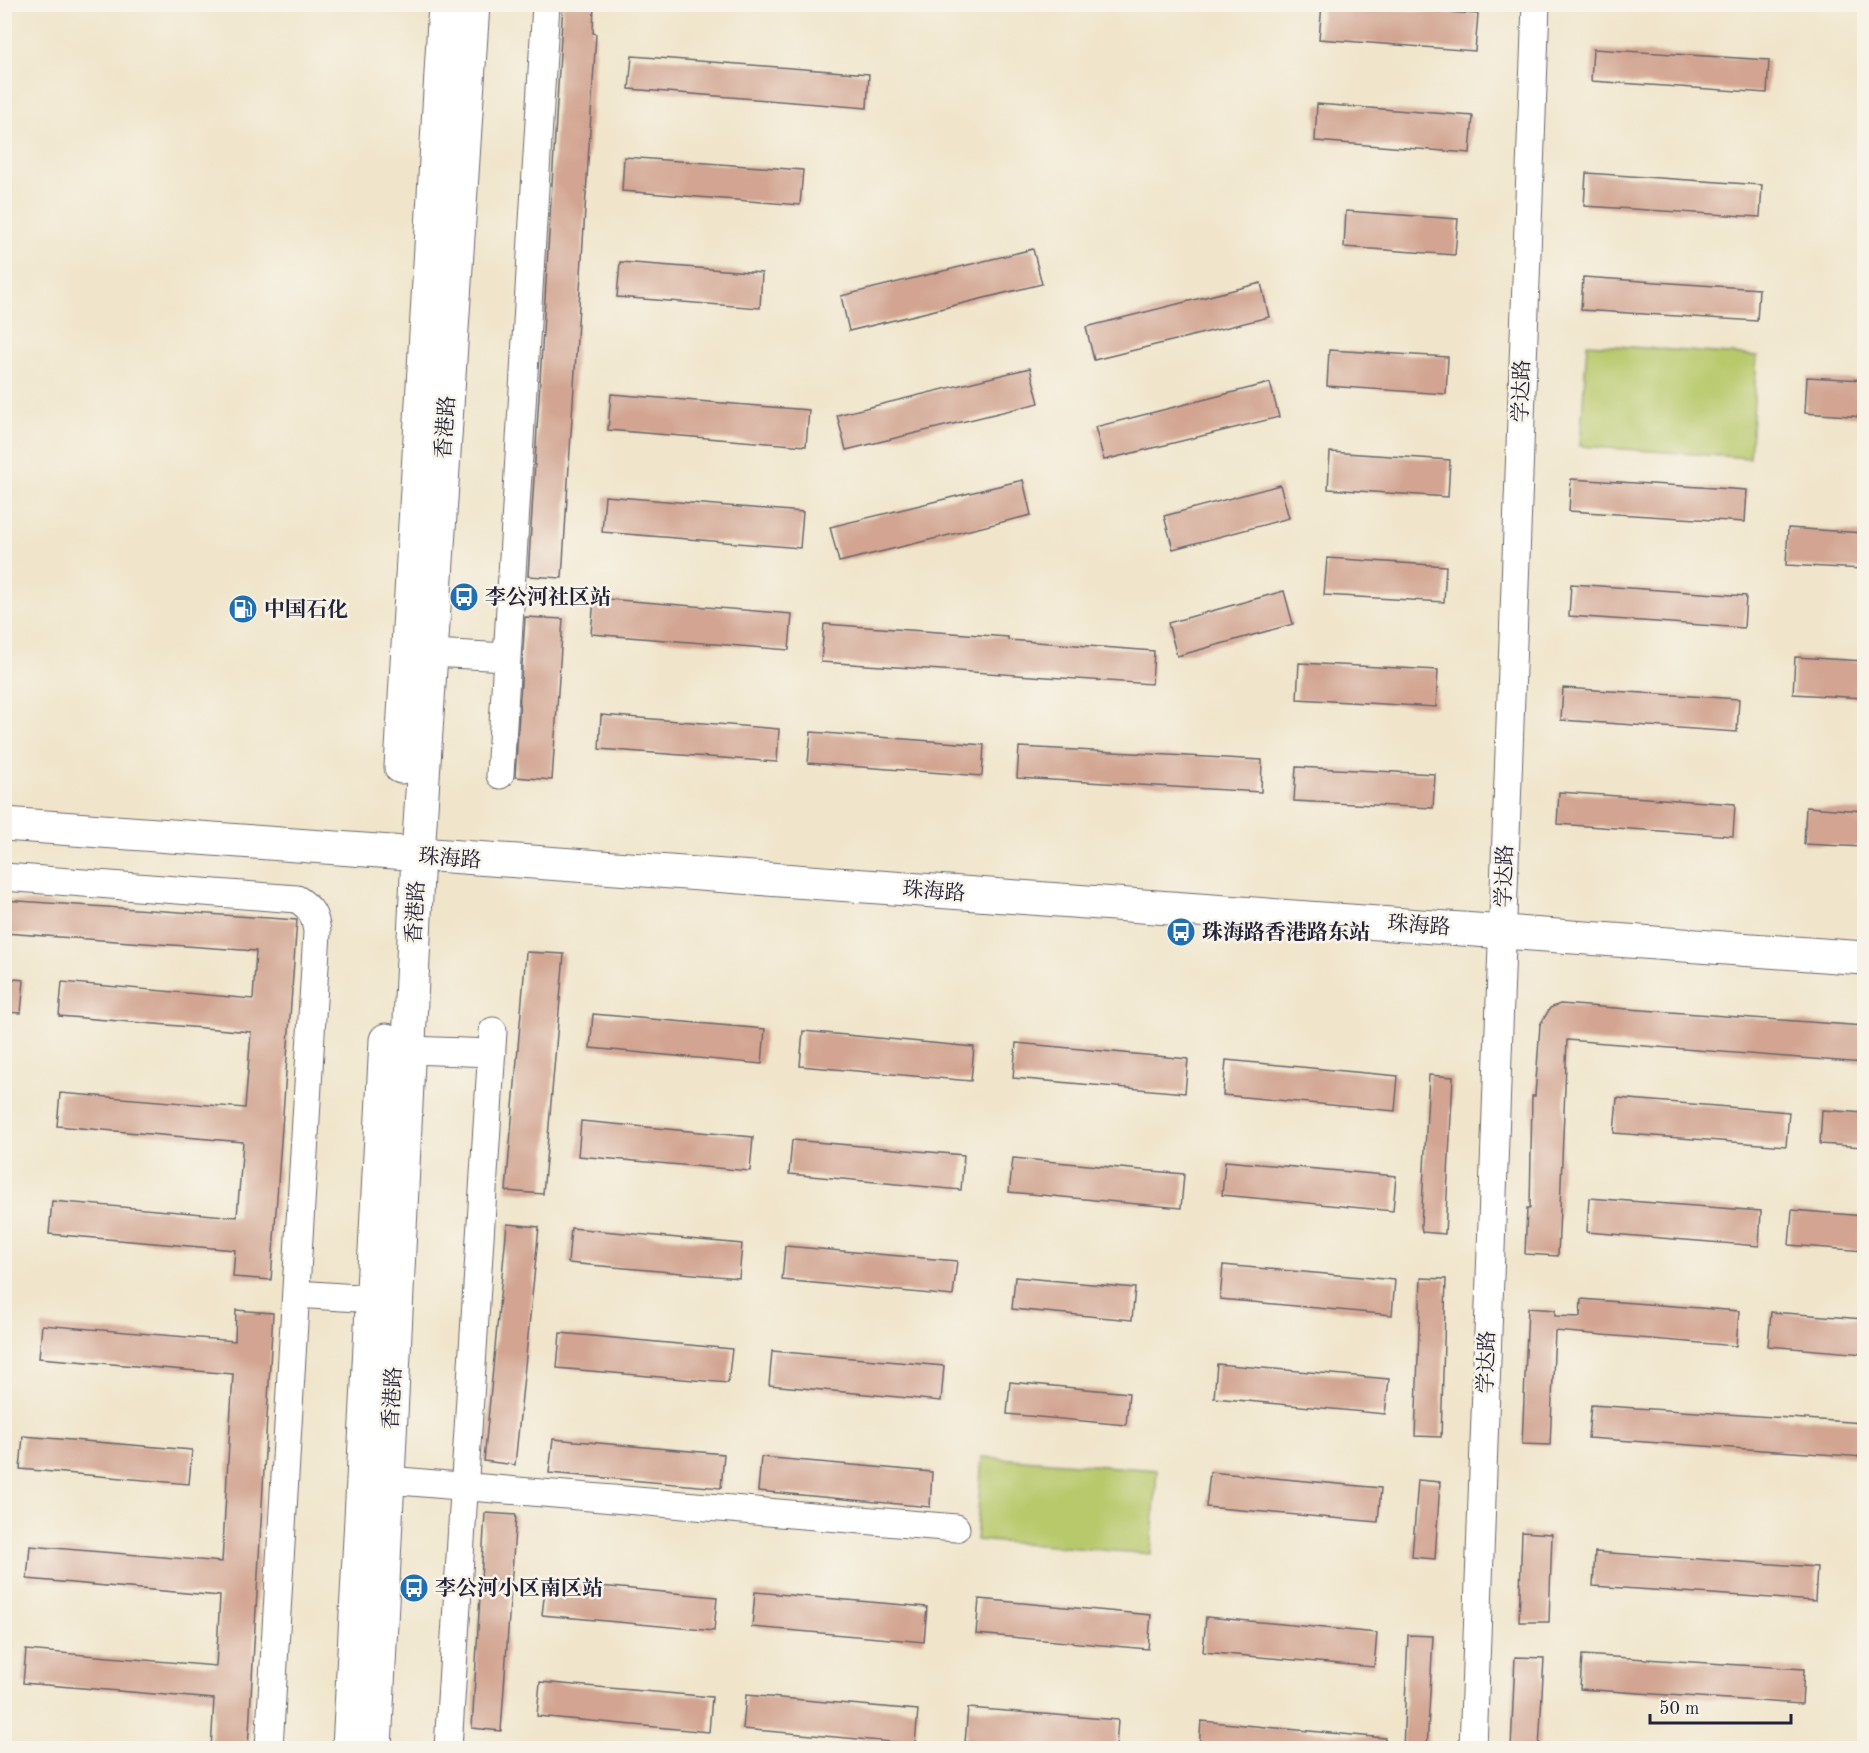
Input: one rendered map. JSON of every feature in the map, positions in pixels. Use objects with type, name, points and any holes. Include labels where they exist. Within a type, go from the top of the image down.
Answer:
[{"type":"main road","name":"香港路","points":[[350,1749],[373,1299],[407,855],[445,4]]},
{"type":"main road","name":"香港路","points":[[375,1749],[409,1050],[407,855],[431,653],[473,4]]},
{"type":"main road","name":"珠海路","points":[[4,824],[407,855],[1502,930],[1864,958]]},
{"type":"street","points":[[500,775],[546,4]]},
{"type":"street","name":"学达路","points":[[1473,1749],[1536,4]]},
{"type":"street","points":[[431,653],[507,657]]},
{"type":"street","points":[[4,877],[297,899],[310,907],[316,920],[269,1749]]},
{"type":"street","points":[[409,1050],[492,1042],[448,1749]]},
{"type":"street","points":[[296,1294],[373,1299]]},
{"type":"street","points":[[388,1480],[957,1528]]},
{"type":"green space","points":[[1587,344],[1757,356],[1750,458],[1580,446]]},
{"type":"green space","points":[[982,1457],[1157,1470],[1151,1554],[976,1540]]},
{"type":"building","points":[[563,4],[594,4],[593,33],[596,34],[562,578],[528,576]]},
{"type":"building","points":[[1322,4],[1478,14],[1475,51],[1319,39]]},
{"type":"building","points":[[1593,49],[1769,60],[1767,93],[1591,81]]},
{"type":"building","points":[[632,56],[869,74],[867,108],[629,89]]},
{"type":"building","points":[[1317,104],[1473,116],[1470,153],[1315,141]]},
{"type":"building","points":[[624,157],[803,170],[800,205],[622,191]]},
{"type":"building","points":[[1586,173],[1762,185],[1760,217],[1584,206]]},
{"type":"building","points":[[1346,211],[1458,219],[1455,255],[1344,247]]},
{"type":"building","points":[[1033,249],[1042,284],[849,331],[841,296]]},
{"type":"building","points":[[620,262],[762,273],[760,308],[617,297]]},
{"type":"building","points":[[1583,277],[1759,289],[1757,321],[1581,310]]},
{"type":"building","points":[[1261,283],[1269,317],[1094,360],[1086,327]]},
{"type":"building","points":[[1329,350],[1448,357],[1446,394],[1327,386]]},
{"type":"building","points":[[1030,368],[1039,403],[846,450],[837,415]]},
{"type":"building","points":[[1807,377],[1864,380],[1864,417],[1805,413]]},
{"type":"building","points":[[1270,383],[1279,417],[1104,460],[1095,427]]},
{"type":"building","points":[[611,394],[809,410],[806,446],[608,430]]},
{"type":"building","points":[[1330,452],[1450,460],[1448,497],[1328,489]]},
{"type":"building","points":[[1571,479],[1747,490],[1745,522],[1569,511]]},
{"type":"building","points":[[1023,480],[1031,515],[839,562],[830,527]]},
{"type":"building","points":[[1280,485],[1289,518],[1173,549],[1164,516]]},
{"type":"building","points":[[605,496],[803,512],[800,548],[602,532]]},
{"type":"building","points":[[1788,528],[1864,533],[1864,569],[1786,565]]},
{"type":"building","points":[[1327,558],[1446,566],[1444,602],[1324,595]]},
{"type":"building","points":[[1571,584],[1746,596],[1744,628],[1569,616]]},
{"type":"building","points":[[1284,591],[1293,624],[1177,656],[1168,623]]},
{"type":"building","points":[[594,598],[792,614],[789,650],[591,634]]},
{"type":"building","points":[[525,617],[563,619],[552,780],[515,777]]},
{"type":"building","points":[[824,624],[1008,637],[1008,640],[1154,651],[1152,684],[821,662]]},
{"type":"building","points":[[1795,657],[1864,661],[1864,698],[1793,694]]},
{"type":"building","points":[[1299,663],[1438,670],[1436,707],[1297,699]]},
{"type":"building","points":[[1563,688],[1739,699],[1737,732],[1561,720]]},
{"type":"building","points":[[601,715],[779,729],[777,762],[599,749]]},
{"type":"building","points":[[811,732],[984,745],[982,776],[808,763]]},
{"type":"building","points":[[1019,747],[1262,760],[1261,792],[1017,778]]},
{"type":"building","points":[[1296,767],[1435,774],[1433,808],[1294,801]]},
{"type":"building","points":[[1559,792],[1735,804],[1733,836],[1557,824]]},
{"type":"building","points":[[1806,807],[1864,811],[1864,847],[1804,844]]},
{"type":"building","points":[[4,900],[297,920],[271,1280],[233,1277],[235,1250],[49,1234],[52,1201],[237,1217],[243,1142],[57,1126],[60,1093],[245,1108],[251,1032],[59,1016],[62,982],[253,999],[256,951],[4,933]]},
{"type":"building","points":[[526,952],[564,954],[543,1194],[506,1191]]},
{"type":"building","points":[[4,978],[24,980],[21,1013],[4,1012]]},
{"type":"building","points":[[1560,1004],[1864,1026],[1864,1063],[1567,1040],[1558,1256],[1525,1254],[1527,1208],[1530,1208],[1532,1096],[1535,1096],[1540,1025],[1550,1008]]},
{"type":"building","points":[[593,1014],[765,1029],[762,1064],[590,1048]]},
{"type":"building","points":[[803,1031],[974,1047],[971,1081],[800,1066]]},
{"type":"building","points":[[1016,1043],[1188,1059],[1185,1093],[1013,1078]]},
{"type":"building","points":[[1226,1060],[1398,1076],[1395,1111],[1223,1095]]},
{"type":"building","points":[[1429,1075],[1453,1077],[1445,1234],[1422,1232],[1421,1225]]},
{"type":"building","points":[[1617,1098],[1789,1112],[1786,1146],[1614,1133]]},
{"type":"building","points":[[1822,1110],[1864,1113],[1864,1147],[1820,1144]]},
{"type":"building","points":[[581,1121],[753,1137],[750,1171],[578,1156]]},
{"type":"building","points":[[792,1140],[964,1155],[961,1190],[789,1174]]},
{"type":"building","points":[[1013,1158],[1184,1174],[1181,1208],[1009,1192]]},
{"type":"building","points":[[1225,1161],[1396,1176],[1393,1211],[1222,1195]]},
{"type":"building","points":[[1589,1198],[1761,1211],[1759,1246],[1587,1232]]},
{"type":"building","points":[[1792,1210],[1864,1216],[1864,1251],[1789,1245]]},
{"type":"building","points":[[507,1224],[539,1227],[515,1465],[484,1461]]},
{"type":"building","points":[[571,1228],[742,1244],[739,1278],[568,1263]]},
{"type":"building","points":[[785,1246],[957,1261],[953,1296],[782,1280]]},
{"type":"building","points":[[1223,1265],[1395,1280],[1392,1315],[1220,1299]]},
{"type":"building","points":[[1015,1277],[1135,1288],[1132,1320],[1012,1309]]},
{"type":"building","points":[[1421,1278],[1446,1279],[1441,1437],[1415,1436]]},
{"type":"building","points":[[1581,1299],[1739,1311],[1736,1346],[1555,1331],[1550,1445],[1522,1444],[1528,1308],[1555,1310],[1555,1316],[1580,1317]]},
{"type":"building","points":[[236,1310],[273,1313],[248,1749],[211,1749],[214,1699],[23,1683],[26,1650],[216,1666],[220,1596],[27,1579],[30,1546],[222,1562],[233,1374],[39,1358],[42,1325],[235,1341]]},
{"type":"building","points":[[1771,1312],[1864,1319],[1864,1354],[1768,1346]]},
{"type":"building","points":[[560,1333],[732,1349],[728,1383],[557,1368]]},
{"type":"building","points":[[772,1351],[944,1366],[941,1401],[769,1385]]},
{"type":"building","points":[[1217,1364],[1389,1379],[1385,1414],[1214,1398]]},
{"type":"building","points":[[1010,1382],[1129,1393],[1126,1425],[1007,1414]]},
{"type":"building","points":[[1591,1405],[1864,1423],[1864,1457],[1588,1438]]},
{"type":"building","points":[[23,1436],[192,1450],[189,1484],[20,1469]]},
{"type":"building","points":[[553,1439],[724,1454],[721,1488],[549,1473]]},
{"type":"building","points":[[761,1457],[932,1472],[930,1507],[758,1491]]},
{"type":"building","points":[[1210,1472],[1381,1488],[1378,1522],[1206,1507]]},
{"type":"building","points":[[1418,1480],[1440,1482],[1435,1559],[1412,1557]]},
{"type":"building","points":[[485,1513],[516,1515],[501,1731],[472,1728]]},
{"type":"building","points":[[1522,1532],[1552,1534],[1549,1622],[1519,1622]]},
{"type":"building","points":[[1595,1552],[1817,1567],[1815,1601],[1593,1586]]},
{"type":"building","points":[[546,1581],[717,1597],[714,1631],[542,1615]]},
{"type":"building","points":[[755,1592],[927,1607],[924,1642],[752,1627]]},
{"type":"building","points":[[979,1599],[1151,1615],[1148,1649],[976,1634]]},
{"type":"building","points":[[1206,1617],[1377,1633],[1374,1667],[1203,1652]]},
{"type":"building","points":[[1408,1635],[1433,1636],[1427,1749],[1403,1749]]},
{"type":"building","points":[[1582,1655],[1804,1669],[1802,1704],[1580,1689]]},
{"type":"building","points":[[1515,1657],[1544,1658],[1539,1749],[1511,1749]]},
{"type":"building","points":[[540,1682],[712,1697],[709,1732],[537,1716]]},
{"type":"building","points":[[746,1695],[918,1710],[915,1744],[743,1729]]},
{"type":"building","points":[[968,1708],[1118,1720],[1116,1749],[1050,1749],[965,1742]]},
{"type":"building","points":[[1201,1721],[1385,1738],[1385,1749],[1199,1749]]},
{"type":"place","name":"李公河社区站","points":[[464,597]]},
{"type":"place","name":"中国石化","points":[[243,609]]},
{"type":"place","name":"珠海路香港路东站","points":[[1181,932]]},
{"type":"place","name":"李公河小区南区站","points":[[414,1588]]}]
